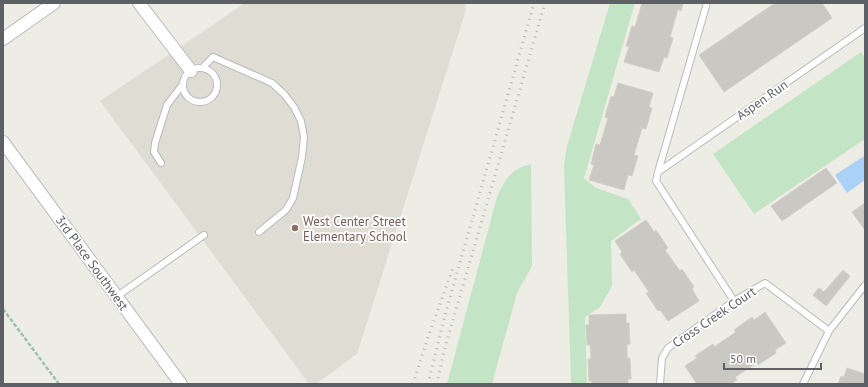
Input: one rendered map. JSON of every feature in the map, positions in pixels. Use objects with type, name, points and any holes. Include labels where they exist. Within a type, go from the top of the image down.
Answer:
[{"type":"street","points":[[3,39],[54,3]]},
{"type":"street","points":[[139,3],[197,69]]},
{"type":"street","name":"3rd Place Southwest","points":[[3,142],[181,384]]},
{"type":"lane","points":[[707,3],[656,181],[734,301]]},
{"type":"lane","name":"Aspen Run","points":[[658,172],[865,28]]},
{"type":"lane","points":[[161,163],[154,152],[155,143],[167,106],[183,84],[187,74],[197,69],[213,57],[272,83],[284,94],[294,107],[301,121],[304,137],[302,157],[293,198],[286,210],[259,232]]},
{"type":"lane","points":[[183,84],[186,95],[190,99],[200,102],[211,98],[217,89],[216,78],[213,73],[197,69]]},
{"type":"lane","points":[[116,297],[204,235]]},
{"type":"lane","name":"Cross Creek Court","points":[[660,384],[662,358],[668,348],[734,301],[765,283],[829,331]]},
{"type":"lane","points":[[803,384],[829,331],[865,285]]},
{"type":"path","points":[[3,309],[59,384]]},
{"type":"shaded area","name":"West Center Street Elementary School","points":[[245,3],[466,3],[465,13],[357,354],[316,384],[309,384],[100,101]]},
{"type":"green space","points":[[610,3],[635,3],[584,178],[596,188],[628,199],[641,219],[611,241],[612,286],[600,307],[585,317],[587,384],[571,384],[564,165],[567,146]]},
{"type":"green space","points":[[861,52],[865,58],[865,139],[754,214],[713,154]]},
{"type":"green space","points":[[531,164],[532,266],[517,293],[492,384],[447,384],[497,197],[506,180],[513,172]]},
{"type":"water","points":[[864,156],[865,180],[847,193],[835,175]]},
{"type":"building","points":[[642,3],[683,3],[681,11],[678,9],[670,37],[673,38],[667,58],[664,57],[659,72],[624,62],[629,47],[626,46],[632,26],[635,27]]},
{"type":"building","points":[[775,3],[822,3],[832,18],[724,92],[699,55]]},
{"type":"building","points":[[618,83],[653,93],[649,107],[652,108],[646,129],[642,128],[634,155],[638,156],[632,176],[628,175],[624,190],[589,180],[594,165],[591,164],[596,144],[600,145],[608,118],[605,117],[611,96],[614,97]]},
{"type":"building","points":[[826,168],[837,183],[782,221],[771,206]]},
{"type":"building","points":[[865,203],[865,230],[852,212]]},
{"type":"building","points":[[646,220],[654,232],[656,230],[668,248],[665,250],[680,271],[682,269],[694,287],[692,289],[699,301],[668,321],[660,310],[658,311],[646,293],[649,292],[634,270],[632,272],[620,254],[622,252],[615,241]]},
{"type":"building","points":[[843,270],[850,276],[826,306],[813,295],[819,288],[824,292]]},
{"type":"building","points":[[765,312],[786,343],[775,350],[776,353],[758,365],[757,363],[735,377],[737,380],[731,384],[697,384],[685,366],[697,358],[695,356],[713,344],[714,347],[736,332],[734,330],[752,317],[754,320]]},
{"type":"building","points":[[626,314],[626,323],[629,323],[630,344],[627,344],[627,358],[630,358],[631,379],[628,379],[628,384],[592,384],[591,381],[589,381],[588,359],[591,359],[590,345],[587,345],[586,325],[589,325],[589,315]]},
{"type":"building","points":[[847,368],[865,374],[865,384],[838,384],[841,376],[844,377]]},
{"type":"railway","points":[[428,384],[445,315],[534,3]]},
{"type":"railway","points":[[437,384],[444,351],[545,3]]},
{"type":"railway","points":[[413,384],[454,265]]},
{"type":"place","name":"West Center Street Elementary School","points":[[295,228]]}]
